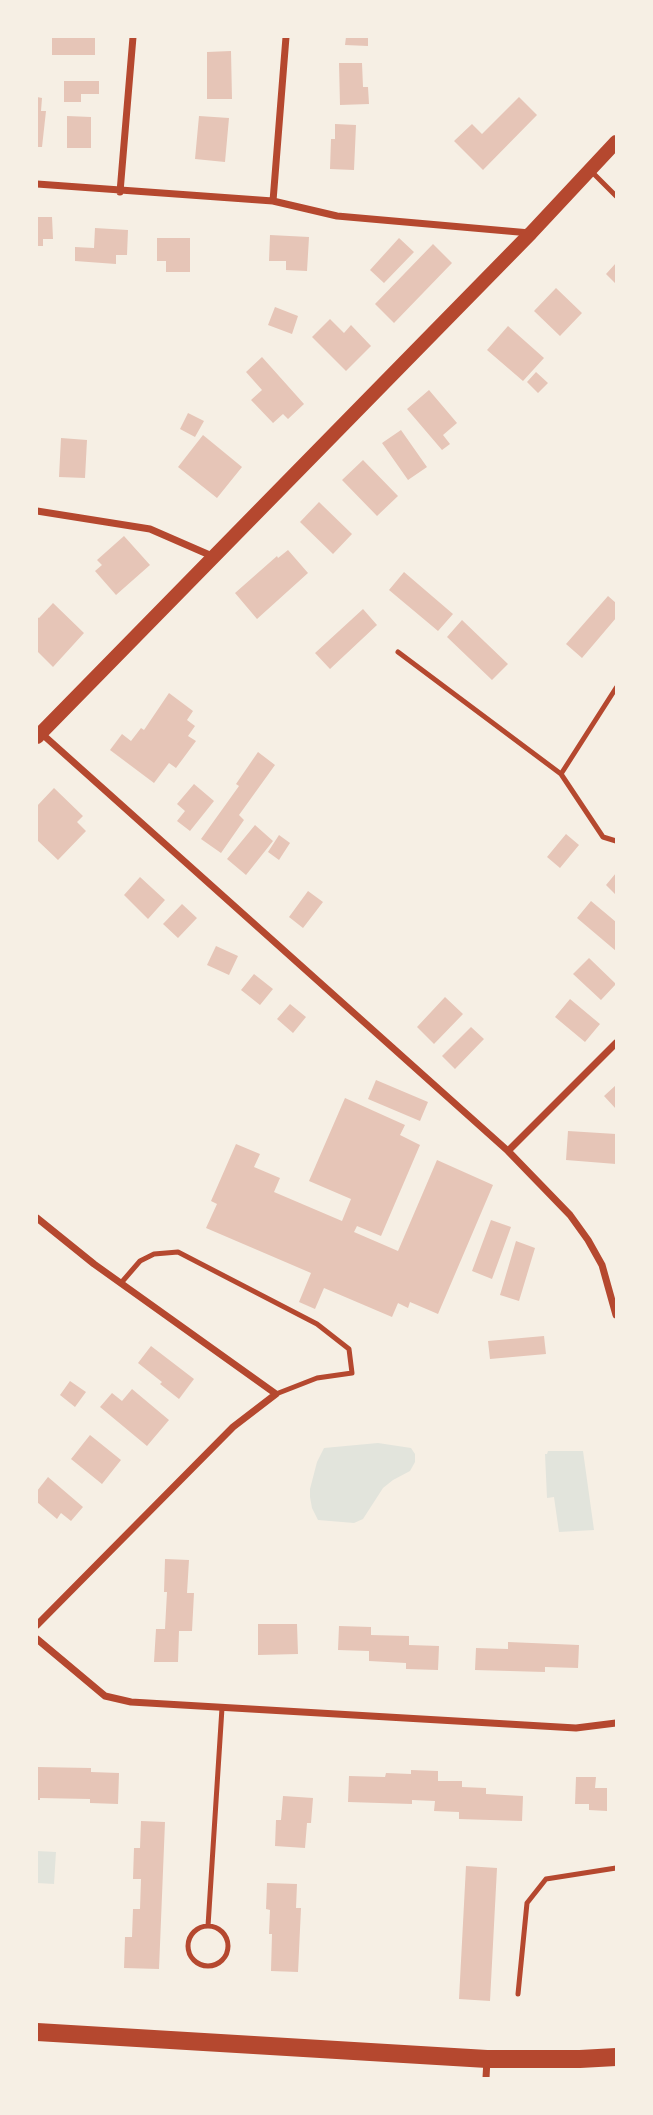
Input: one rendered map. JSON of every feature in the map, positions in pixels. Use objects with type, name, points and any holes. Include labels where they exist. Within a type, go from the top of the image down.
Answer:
[{"type":"main road","points":[[39,735],[531,233],[616,142]]},
{"type":"main road","points":[[37,2032],[487,2059],[616,2057]]},
{"type":"street","points":[[121,192],[133,37]]},
{"type":"street","points":[[273,201],[286,37]]},
{"type":"street","points":[[37,184],[273,201],[337,216],[531,233]]},
{"type":"street","points":[[37,511],[150,529],[212,556]]},
{"type":"street","points":[[39,735],[508,1151],[570,1215],[588,1240],[602,1265],[616,1315]]},
{"type":"street","points":[[508,1151],[616,1043]]},
{"type":"street","points":[[37,1217],[121,1283],[276,1394],[233,1427],[37,1625]]},
{"type":"street","points":[[37,1639],[105,1696],[131,1702],[576,1728],[616,1723]]},
{"type":"street","points":[[486,2078],[487,2059]]},
{"type":"lane","points":[[590,170],[616,195]]},
{"type":"lane","points":[[398,652],[561,774],[603,837],[616,841]]},
{"type":"lane","points":[[561,774],[616,688]]},
{"type":"lane","points":[[121,1283],[140,1261],[154,1254],[178,1252],[317,1324],[349,1349],[352,1373],[317,1378],[276,1394]]},
{"type":"lane","points":[[208,1926],[222,1708]]},
{"type":"lane","points":[[519,1994],[527,1903],[546,1879],[616,1868]]},
{"type":"lane","points":[[208,1926],[219,1930],[226,1939],[228,1950],[223,1960],[213,1966],[202,1966],[192,1959],[188,1949],[190,1937],[197,1929],[208,1926]]},
{"type":"shaded area","points":[[378,1443],[411,1448],[415,1454],[415,1462],[410,1471],[383,1488],[363,1519],[354,1523],[318,1520],[312,1508],[310,1489],[317,1462],[324,1448]]},
{"type":"shaded area","points":[[548,1451],[583,1451],[594,1530],[559,1532],[554,1497],[547,1498],[545,1454]]},
{"type":"shaded area","points":[[37,1851],[56,1852],[54,1884],[37,1883]]},
{"type":"building","points":[[52,37],[95,37],[95,55],[52,55]]},
{"type":"building","points":[[346,37],[368,37],[368,46],[345,45]]},
{"type":"building","points":[[231,51],[232,99],[207,99],[207,52]]},
{"type":"building","points":[[339,63],[362,63],[363,87],[368,87],[369,104],[340,105]]},
{"type":"building","points":[[64,81],[99,81],[99,94],[81,94],[81,102],[64,102]]},
{"type":"building","points":[[37,97],[42,98],[41,111],[46,111],[42,147],[37,147]]},
{"type":"building","points":[[519,97],[537,115],[483,170],[454,141],[472,124],[482,134]]},
{"type":"building","points":[[67,116],[91,117],[91,148],[67,148]]},
{"type":"building","points":[[199,116],[229,118],[225,162],[195,159]]},
{"type":"building","points":[[335,124],[356,125],[354,170],[330,169],[331,139],[335,139]]},
{"type":"building","points":[[37,217],[52,217],[53,239],[43,239],[43,246],[37,246]]},
{"type":"building","points":[[95,228],[128,230],[127,255],[116,255],[116,264],[75,261],[75,247],[94,248]]},
{"type":"building","points":[[270,235],[309,237],[307,271],[286,270],[286,261],[269,261]]},
{"type":"building","points":[[157,238],[190,238],[190,272],[166,272],[166,261],[157,261]]},
{"type":"building","points":[[399,238],[414,252],[384,283],[370,270]]},
{"type":"building","points":[[433,244],[452,263],[394,323],[375,304]]},
{"type":"building","points":[[616,263],[616,284],[606,274]]},
{"type":"building","points":[[556,288],[582,313],[560,336],[534,311]]},
{"type":"building","points":[[275,307],[298,316],[292,334],[268,325]]},
{"type":"building","points":[[330,319],[344,333],[351,325],[371,346],[346,371],[312,337]]},
{"type":"building","points":[[508,326],[544,358],[523,381],[487,350]]},
{"type":"building","points":[[262,357],[304,404],[288,419],[283,414],[273,423],[251,400],[262,390],[246,372]]},
{"type":"building","points":[[536,372],[548,383],[538,393],[527,382]]},
{"type":"building","points":[[429,390],[457,423],[443,435],[450,444],[442,450],[407,409]]},
{"type":"building","points":[[188,413],[204,421],[195,437],[180,429]]},
{"type":"building","points":[[401,430],[427,467],[408,480],[382,443]]},
{"type":"building","points":[[203,435],[242,467],[217,498],[178,467]]},
{"type":"building","points":[[61,438],[87,440],[85,478],[59,477]]},
{"type":"building","points":[[363,460],[398,496],[377,516],[342,480]]},
{"type":"building","points":[[319,502],[352,534],[333,554],[300,522]]},
{"type":"building","points":[[124,536],[150,565],[116,595],[95,571],[102,565],[97,560]]},
{"type":"building","points":[[288,550],[308,573],[257,619],[235,593],[277,556],[278,558]]},
{"type":"building","points":[[404,572],[453,614],[438,631],[389,590]]},
{"type":"building","points":[[608,596],[616,603],[616,618],[582,658],[566,644]]},
{"type":"building","points":[[53,603],[84,633],[53,667],[37,651],[37,617]]},
{"type":"building","points":[[363,609],[377,625],[330,669],[315,653]]},
{"type":"building","points":[[462,620],[508,664],[492,680],[447,637]]},
{"type":"building","points":[[169,693],[193,711],[187,720],[195,726],[188,736],[196,741],[176,768],[169,763],[154,783],[110,750],[122,734],[131,741],[141,728],[144,730]]},
{"type":"building","points":[[258,752],[275,765],[239,815],[244,820],[221,853],[201,839],[239,786],[236,784]]},
{"type":"building","points":[[194,784],[214,801],[190,831],[177,821],[185,811],[177,804]]},
{"type":"building","points":[[54,788],[83,816],[77,822],[86,831],[58,860],[37,840],[37,806]]},
{"type":"building","points":[[255,825],[273,841],[246,875],[227,859]]},
{"type":"building","points":[[566,834],[579,845],[560,868],[547,857]]},
{"type":"building","points":[[279,835],[290,843],[279,860],[268,852]]},
{"type":"building","points":[[616,873],[616,895],[606,885]]},
{"type":"building","points":[[140,877],[165,900],[148,919],[124,895]]},
{"type":"building","points":[[308,891],[323,902],[303,928],[289,917]]},
{"type":"building","points":[[591,901],[616,922],[616,951],[577,918]]},
{"type":"building","points":[[182,904],[197,918],[178,938],[163,924]]},
{"type":"building","points":[[216,946],[238,956],[229,975],[207,965]]},
{"type":"building","points":[[589,958],[616,984],[601,1000],[573,974]]},
{"type":"building","points":[[254,974],[273,989],[260,1005],[241,990]]},
{"type":"building","points":[[445,997],[463,1014],[434,1044],[417,1027]]},
{"type":"building","points":[[570,999],[600,1024],[585,1042],[555,1017]]},
{"type":"building","points":[[290,1004],[306,1017],[293,1033],[277,1019]]},
{"type":"building","points":[[471,1027],[484,1039],[455,1069],[442,1056]]},
{"type":"building","points":[[376,1080],[428,1102],[420,1121],[368,1099]]},
{"type":"building","points":[[616,1085],[616,1109],[604,1096]]},
{"type":"building","points":[[345,1098],[405,1125],[400,1135],[420,1145],[381,1236],[357,1226],[354,1232],[398,1251],[437,1160],[493,1185],[438,1314],[410,1302],[408,1308],[398,1303],[392,1317],[324,1288],[315,1309],[299,1302],[311,1273],[206,1228],[217,1204],[211,1201],[236,1144],[260,1154],[254,1167],[280,1178],[274,1192],[342,1221],[351,1199],[309,1181]]},
{"type":"building","points":[[568,1131],[616,1134],[616,1164],[566,1160]]},
{"type":"building","points":[[491,1220],[511,1227],[492,1279],[472,1271]]},
{"type":"building","points":[[516,1241],[535,1248],[519,1301],[500,1295]]},
{"type":"building","points":[[544,1336],[546,1354],[490,1359],[488,1341]]},
{"type":"building","points":[[151,1346],[194,1379],[179,1399],[138,1363]]},
{"type":"building","points":[[70,1381],[86,1392],[75,1407],[60,1395]]},
{"type":"building","points":[[132,1389],[169,1420],[147,1446],[100,1407],[112,1393],[122,1401]]},
{"type":"building","points":[[90,1435],[121,1460],[102,1484],[71,1459]]},
{"type":"building","points":[[48,1477],[83,1507],[71,1521],[61,1513],[57,1519],[37,1502],[37,1491]]},
{"type":"building","points":[[165,1559],[189,1560],[187,1593],[194,1593],[192,1631],[179,1631],[178,1662],[154,1662],[156,1629],[165,1629]]},
{"type":"building","points":[[258,1624],[297,1624],[298,1654],[258,1655]]},
{"type":"building","points":[[339,1626],[371,1627],[371,1635],[409,1636],[409,1645],[439,1646],[438,1670],[406,1669],[406,1663],[369,1661],[369,1651],[338,1650]]},
{"type":"building","points":[[508,1642],[579,1645],[578,1668],[545,1667],[545,1672],[475,1670],[476,1648],[508,1649]]},
{"type":"building","points":[[37,1767],[91,1768],[91,1772],[119,1773],[118,1804],[90,1803],[90,1799],[37,1800]]},
{"type":"building","points":[[411,1770],[438,1771],[438,1781],[462,1781],[462,1787],[486,1788],[486,1794],[523,1796],[522,1821],[459,1819],[459,1812],[434,1811],[435,1801],[412,1800],[412,1804],[348,1802],[349,1776],[385,1777],[386,1773],[411,1774]]},
{"type":"building","points":[[576,1777],[596,1777],[595,1788],[607,1788],[607,1811],[589,1810],[589,1804],[575,1804]]},
{"type":"building","points":[[283,1796],[313,1798],[305,1848],[275,1846],[276,1820],[281,1820]]},
{"type":"building","points":[[141,1821],[165,1822],[159,1969],[124,1968],[125,1937],[132,1937],[133,1909],[140,1909],[141,1879],[133,1879],[134,1848],[140,1848]]},
{"type":"building","points":[[466,1866],[497,1868],[490,2001],[459,1999]]},
{"type":"building","points":[[267,1883],[297,1884],[296,1908],[301,1908],[298,1972],[271,1971],[272,1934],[269,1934],[270,1910],[266,1909]]}]
